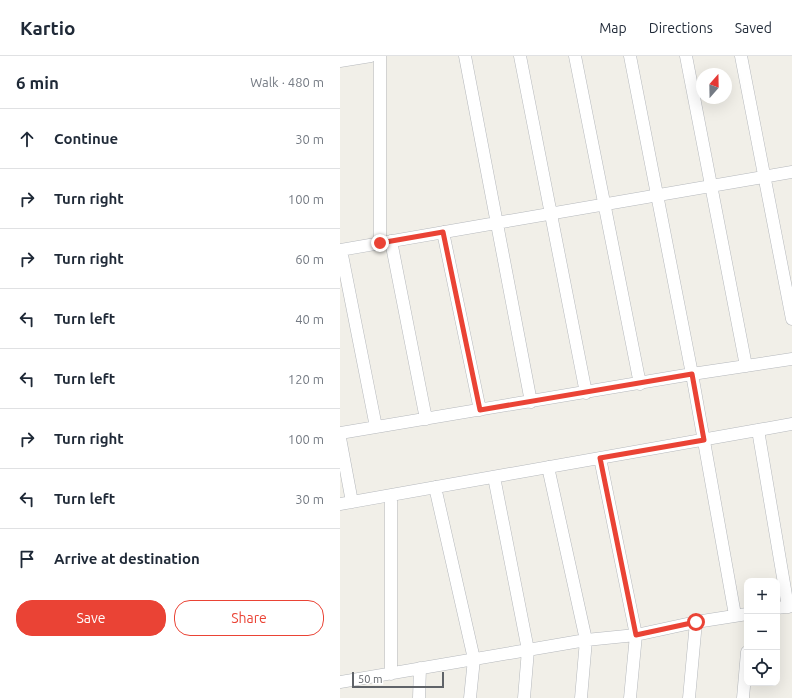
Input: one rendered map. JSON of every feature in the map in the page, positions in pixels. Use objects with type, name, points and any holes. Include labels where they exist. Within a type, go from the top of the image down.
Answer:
[{"type":"street","points":[[380,56],[386,242],[426,419]]},
{"type":"street","points":[[465,56],[531,402]]},
{"type":"street","points":[[520,56],[586,393]]},
{"type":"street","points":[[575,56],[640,384]]},
{"type":"street","points":[[340,682],[586,640],[636,635],[741,614],[704,440],[630,56]]},
{"type":"street","points":[[686,56],[746,366]]},
{"type":"street","points":[[741,56],[792,319]]},
{"type":"street","points":[[340,61],[364,57]]},
{"type":"street","points":[[376,427],[340,250],[792,172]]},
{"type":"street","points":[[443,232],[480,410]]},
{"type":"street","points":[[340,433],[640,384],[692,374],[792,359]]},
{"type":"street","points":[[340,438],[346,503],[792,424]]},
{"type":"street","points":[[758,430],[786,607]]},
{"type":"street","points":[[600,458],[636,635],[630,698]]},
{"type":"street","points":[[548,467],[586,640],[581,698]]},
{"type":"street","points":[[494,477],[528,650],[524,698]]},
{"type":"street","points":[[435,487],[474,659],[470,698]]},
{"type":"street","points":[[390,495],[391,674]]},
{"type":"street","points":[[689,698],[696,622]]},
{"type":"street","points":[[419,698],[420,668]]},
{"type":"street","points":[[743,698],[744,686]]},
{"type":"route","points":[[380,243],[443,232],[480,410],[692,374],[704,440],[600,458],[636,635],[696,622]]}]
